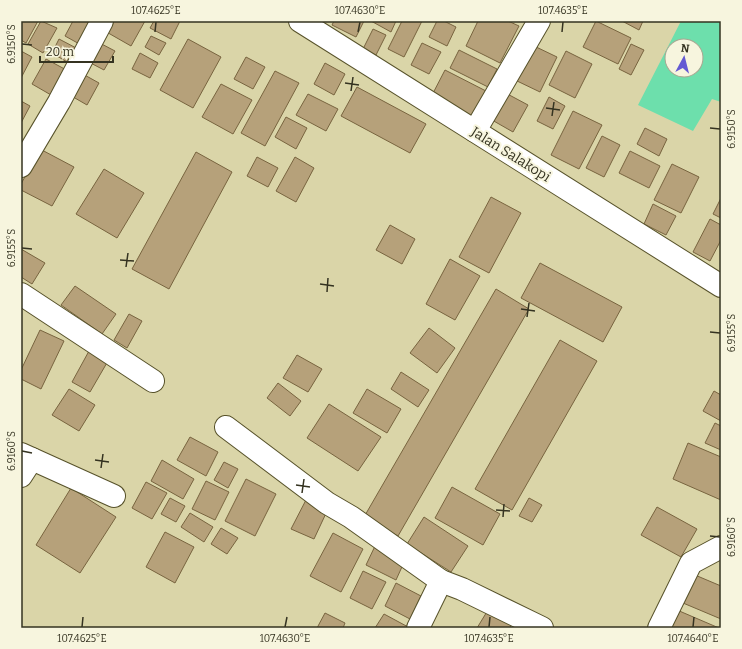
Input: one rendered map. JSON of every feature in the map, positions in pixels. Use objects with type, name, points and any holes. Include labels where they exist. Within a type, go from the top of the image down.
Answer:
[{"type":"street","points":[[21,166],[102,21]]},
{"type":"street","name":"Jalan Salakopi","points":[[300,21],[721,286]]},
{"type":"street","points":[[475,131],[539,21]]},
{"type":"street","points":[[21,294],[153,381]]},
{"type":"street","points":[[226,428],[327,503],[351,517],[441,581],[462,589],[542,628]]},
{"type":"street","points":[[25,463],[114,496]]},
{"type":"street","points":[[659,628],[691,563],[721,547]]},
{"type":"street","points":[[418,628],[441,581]]},
{"type":"green space","points":[[681,21],[721,21],[721,102],[712,99],[693,131],[638,105],[664,54],[664,78],[704,78],[704,38],[672,38]]},
{"type":"building","points":[[21,21],[38,21],[26,43],[21,40]]},
{"type":"building","points":[[41,21],[57,28],[43,53],[28,44]]},
{"type":"building","points":[[73,21],[93,21],[83,46],[65,36]]},
{"type":"building","points":[[108,21],[145,21],[131,46],[103,30]]},
{"type":"building","points":[[154,21],[180,21],[171,39],[150,28]]},
{"type":"building","points":[[334,21],[364,21],[356,37],[332,25]]},
{"type":"building","points":[[371,21],[396,21],[391,32]]},
{"type":"building","points":[[402,21],[422,21],[404,57],[388,49]]},
{"type":"building","points":[[437,21],[444,21],[456,27],[447,46],[429,37]]},
{"type":"building","points":[[478,21],[508,21],[519,26],[500,63],[466,46]]},
{"type":"building","points":[[596,21],[631,38],[618,64],[583,47]]},
{"type":"building","points":[[622,21],[643,21],[639,30]]},
{"type":"building","points":[[373,29],[386,35],[376,55],[363,49]]},
{"type":"building","points":[[151,36],[166,43],[159,55],[145,47]]},
{"type":"building","points":[[59,39],[80,50],[72,65],[52,53]]},
{"type":"building","points":[[188,39],[221,57],[193,108],[160,90]]},
{"type":"building","points":[[94,40],[115,51],[104,70],[83,59]]},
{"type":"building","points":[[422,43],[441,52],[429,74],[411,65]]},
{"type":"building","points":[[631,44],[644,50],[631,75],[619,69]]},
{"type":"building","points":[[532,45],[557,57],[540,92],[515,80]]},
{"type":"building","points":[[459,50],[497,69],[488,87],[450,68]]},
{"type":"building","points":[[21,51],[32,57],[21,78]]},
{"type":"building","points":[[566,51],[592,64],[575,98],[549,85]]},
{"type":"building","points":[[140,53],[158,63],[150,78],[132,69]]},
{"type":"building","points":[[246,57],[265,67],[253,89],[234,79]]},
{"type":"building","points":[[46,59],[72,73],[58,99],[32,84]]},
{"type":"building","points":[[325,63],[345,74],[334,95],[314,84]]},
{"type":"building","points":[[445,70],[486,91],[472,120],[430,99]]},
{"type":"building","points":[[275,71],[299,83],[265,146],[241,133]]},
{"type":"building","points":[[81,73],[99,83],[87,105],[68,94]]},
{"type":"building","points":[[221,84],[252,100],[233,134],[202,117]]},
{"type":"building","points":[[357,87],[426,124],[410,153],[341,116]]},
{"type":"building","points":[[500,90],[528,105],[513,132],[485,116]]},
{"type":"building","points":[[308,94],[338,109],[326,131],[296,115]]},
{"type":"building","points":[[549,97],[565,106],[553,129],[537,121]]},
{"type":"building","points":[[21,101],[30,106],[21,123]]},
{"type":"building","points":[[573,111],[602,125],[579,169],[551,155]]},
{"type":"building","points":[[286,117],[307,128],[296,149],[275,137]]},
{"type":"building","points":[[645,128],[667,139],[659,156],[637,144]]},
{"type":"building","points":[[602,136],[620,145],[604,177],[586,168]]},
{"type":"building","points":[[40,149],[74,167],[52,206],[21,190],[21,184]]},
{"type":"building","points":[[630,151],[660,166],[649,188],[619,173]]},
{"type":"building","points":[[196,152],[232,172],[169,289],[132,269]]},
{"type":"building","points":[[257,157],[278,168],[268,187],[247,176]]},
{"type":"building","points":[[295,157],[314,168],[296,202],[276,191]]},
{"type":"building","points":[[672,164],[699,177],[681,213],[654,200]]},
{"type":"building","points":[[104,169],[144,193],[117,238],[76,214]]},
{"type":"building","points":[[491,197],[521,213],[489,273],[459,257]]},
{"type":"building","points":[[721,198],[721,218],[713,214]]},
{"type":"building","points":[[653,204],[676,216],[666,235],[644,224]]},
{"type":"building","points":[[710,219],[721,225],[721,240],[710,261],[693,252]]},
{"type":"building","points":[[390,225],[415,239],[402,264],[376,250]]},
{"type":"building","points":[[21,249],[45,263],[32,284],[21,277]]},
{"type":"building","points":[[450,259],[480,276],[455,320],[426,304]]},
{"type":"building","points":[[540,263],[622,307],[603,342],[521,298]]},
{"type":"building","points":[[75,286],[116,314],[102,334],[61,305]]},
{"type":"building","points":[[496,289],[529,309],[398,536],[364,517]]},
{"type":"building","points":[[129,314],[142,321],[127,348],[114,340]]},
{"type":"building","points":[[429,328],[455,348],[437,373],[410,353]]},
{"type":"building","points":[[40,330],[64,341],[41,389],[21,379],[21,370]]},
{"type":"building","points":[[560,340],[597,361],[512,510],[475,489]]},
{"type":"building","points":[[89,351],[108,361],[90,392],[72,382]]},
{"type":"building","points":[[297,355],[322,369],[308,392],[283,378]]},
{"type":"building","points":[[401,372],[429,390],[418,407],[391,389]]},
{"type":"building","points":[[278,383],[301,401],[290,416],[267,398]]},
{"type":"building","points":[[69,389],[95,405],[79,431],[52,415]]},
{"type":"building","points":[[367,389],[401,409],[387,433],[353,413]]},
{"type":"building","points":[[714,391],[721,395],[721,421],[703,411]]},
{"type":"building","points":[[329,404],[381,437],[358,471],[307,438]]},
{"type":"building","points":[[715,423],[721,426],[721,450],[705,443]]},
{"type":"building","points":[[190,437],[218,452],[206,476],[177,460]]},
{"type":"building","points":[[688,443],[721,457],[721,500],[673,479]]},
{"type":"building","points":[[162,460],[194,479],[183,499],[151,481]]},
{"type":"building","points":[[224,462],[238,469],[228,488],[214,480]]},
{"type":"building","points":[[246,479],[276,494],[255,536],[225,521]]},
{"type":"building","points":[[206,481],[229,492],[215,520],[192,509]]},
{"type":"building","points":[[146,482],[167,493],[152,519],[132,508]]},
{"type":"building","points":[[452,487],[500,514],[483,545],[435,518]]},
{"type":"building","points":[[71,488],[116,517],[80,573],[36,545]]},
{"type":"building","points":[[170,498],[185,506],[176,522],[161,514]]},
{"type":"building","points":[[307,498],[328,509],[314,539],[291,529]]},
{"type":"building","points":[[529,498],[542,505],[532,522],[519,516]]},
{"type":"building","points":[[657,507],[697,529],[681,557],[641,535]]},
{"type":"building","points":[[190,513],[213,527],[204,542],[181,527]]},
{"type":"building","points":[[424,517],[468,546],[451,572],[407,544]]},
{"type":"building","points":[[221,528],[238,538],[227,554],[211,544]]},
{"type":"building","points":[[165,532],[194,547],[175,583],[146,567]]},
{"type":"building","points":[[333,533],[363,549],[341,592],[310,576]]},
{"type":"building","points":[[376,544],[406,558],[396,580],[366,565]]},
{"type":"building","points":[[363,571],[386,582],[372,609],[350,598]]},
{"type":"building","points":[[695,575],[721,586],[721,619],[683,603]]},
{"type":"building","points":[[396,583],[421,596],[410,619],[385,606]]},
{"type":"building","points":[[488,610],[512,623],[510,628],[477,628]]},
{"type":"building","points":[[677,610],[719,628],[669,628]]},
{"type":"building","points":[[325,613],[345,623],[343,628],[317,628]]},
{"type":"building","points":[[384,614],[410,628],[375,628]]}]
